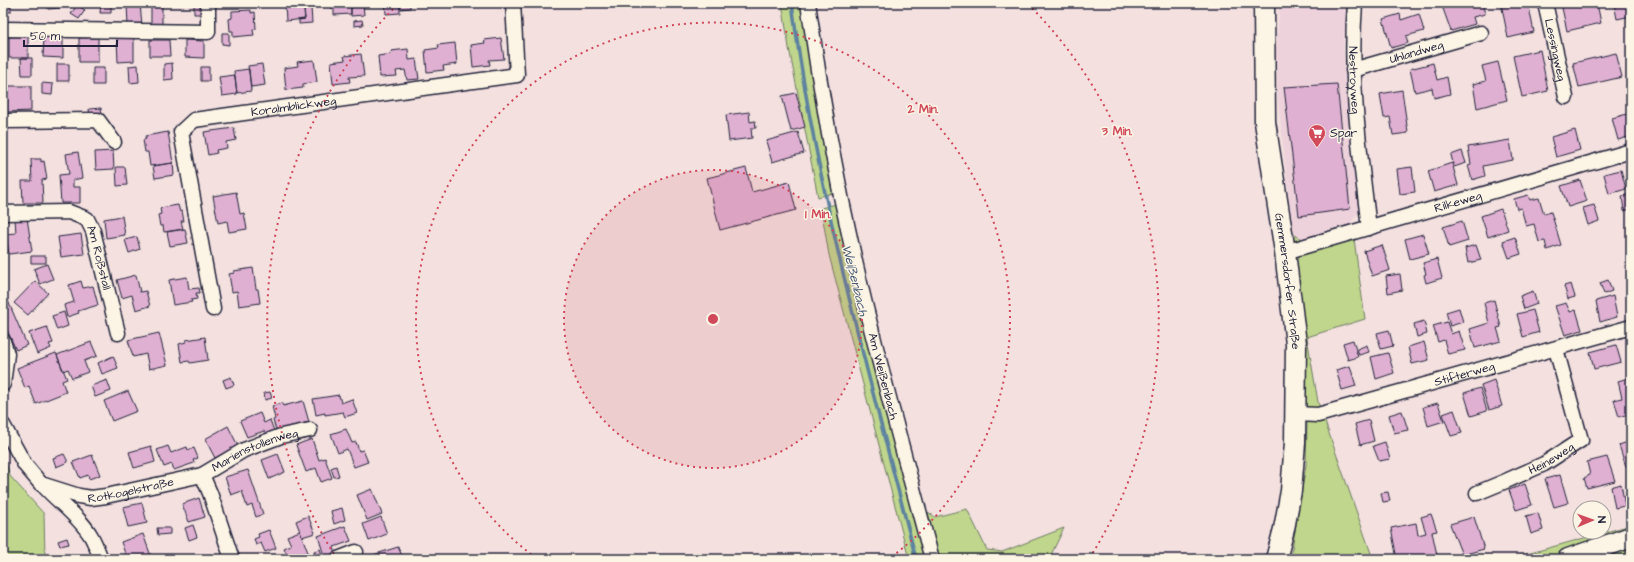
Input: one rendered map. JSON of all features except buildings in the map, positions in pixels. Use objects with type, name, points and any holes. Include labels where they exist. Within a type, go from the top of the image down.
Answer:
[{"type":"main road","name":"Gemmersdorfer Straße","points":[[1264,3],[1265,122],[1285,252],[1296,344],[1296,414],[1291,491],[1284,529],[1276,559]]},
{"type":"main road","points":[[1568,559],[1631,537]]},
{"type":"street","points":[[3,29],[208,32],[208,3]]},
{"type":"street","name":"Koralmblickweg","points":[[213,309],[181,132],[194,120],[517,75],[513,3]]},
{"type":"street","name":"Am Weißenbach","points":[[808,3],[842,197],[865,304],[932,559]]},
{"type":"street","name":"Nestroyweg","points":[[1355,3],[1352,37],[1356,120],[1370,228]]},
{"type":"street","name":"Lessingweg","points":[[1545,3],[1566,97]]},
{"type":"street","name":"Uhlandweg","points":[[1353,70],[1481,33]]},
{"type":"street","points":[[3,121],[98,120],[114,142]]},
{"type":"street","name":"Rilkeweg","points":[[1285,252],[1631,151]]},
{"type":"street","name":"Am Roßstall","points":[[3,213],[69,212],[87,218],[93,231],[118,333]]},
{"type":"street","name":"Stifterweg","points":[[1296,414],[1318,415],[1631,327]]},
{"type":"street","points":[[3,341],[7,354],[3,384]]},
{"type":"street","name":"Heineweg","points":[[1477,493],[1506,482],[1544,464],[1581,440],[1556,349]]},
{"type":"street","points":[[3,425],[25,465],[56,500],[75,516],[91,536],[101,559]]},
{"type":"street","name":"Marienstollenweg","points":[[202,475],[244,450],[281,436],[310,430]]},
{"type":"street","points":[[202,475],[210,493],[232,559]]},
{"type":"street","name":"Rotkogelstraße","points":[[42,484],[79,496],[91,498],[202,475]]},
{"type":"street","points":[[338,559],[356,552]]},
{"type":"shaded area","points":[[1280,3],[1348,3],[1343,46],[1352,153],[1360,210],[1349,225],[1302,239],[1293,234],[1278,99],[1276,50]]},
{"type":"green space","points":[[782,3],[803,3],[807,48],[834,181],[833,193],[818,197],[789,48]]},
{"type":"green space","points":[[836,204],[925,559],[909,559],[829,255],[821,208]]},
{"type":"green space","points":[[1349,225],[1354,239],[1365,319],[1307,337],[1318,402],[1373,559],[1289,559],[1306,465],[1307,423],[1303,367],[1294,293],[1293,234],[1302,239]]},
{"type":"green space","points":[[3,453],[10,476],[44,514],[45,559],[3,559]]},
{"type":"green space","points":[[967,509],[987,550],[1002,552],[1064,528],[1049,559],[937,559],[928,512],[935,517]]},
{"type":"green space","points":[[1631,525],[1631,559],[1509,559],[1577,540],[1612,540],[1612,530]]},
{"type":"waterway","name":"Weißenbach","points":[[792,3],[802,74],[829,213],[862,352],[916,559]]},
{"type":"place","name":"Spar","points":[[1317,148]]}]
